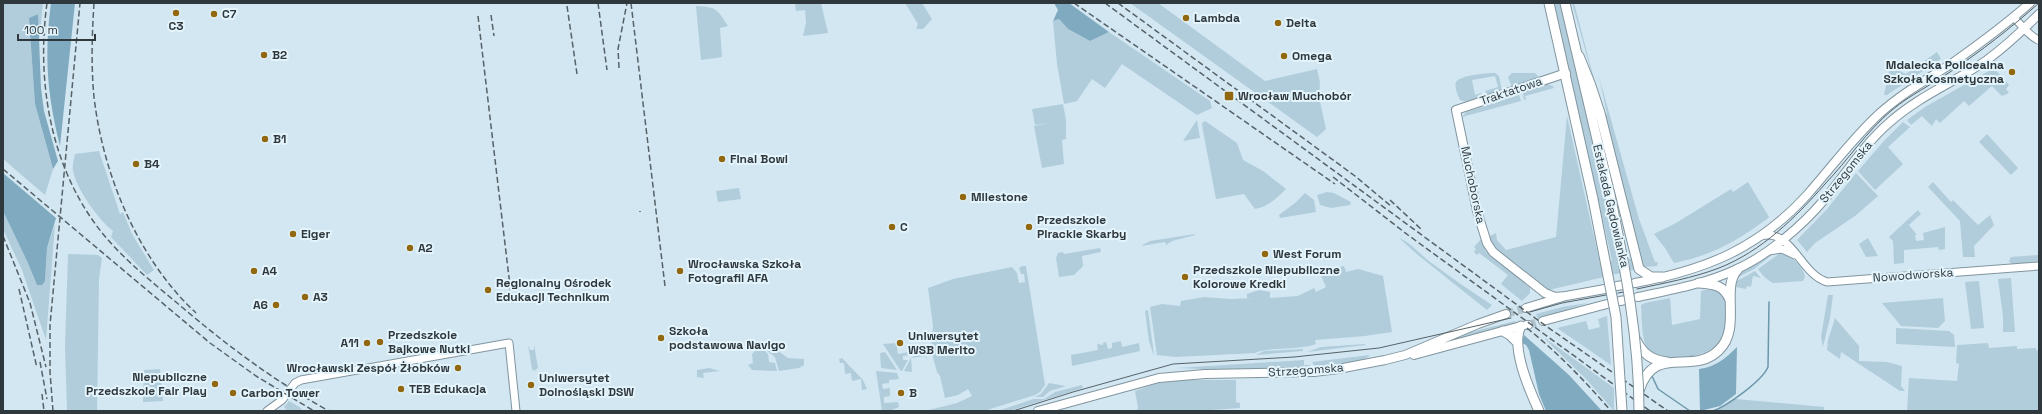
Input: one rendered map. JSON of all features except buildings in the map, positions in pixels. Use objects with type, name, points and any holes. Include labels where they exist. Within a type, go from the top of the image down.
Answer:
[{"type":"main road","name":"Estakada Gądowianka","points":[[1549,3],[1566,73],[1593,199],[1616,317],[1622,411]]},
{"type":"main road","name":"Estakada Gądowianka","points":[[1565,3],[1579,56],[1590,114],[1610,195],[1628,281],[1636,340],[1639,411]]},
{"type":"main road","name":"Strzegomska","points":[[1636,283],[1696,269],[1736,252],[1761,236],[1799,203],[1879,114],[1897,99],[1968,52],[2030,3]]},
{"type":"main road","name":"Strzegomska","points":[[1638,297],[1699,283],[1738,269],[1765,252],[1805,220],[1870,142],[1890,121],[1928,94],[1987,60],[2014,39],[2039,14]]},
{"type":"main road","points":[[1579,56],[1601,116],[1639,269],[1647,276],[1662,277]]},
{"type":"main road","name":"Traktatowa","points":[[1456,110],[1566,73]]},
{"type":"main road","name":"Muchoborska","points":[[1456,110],[1477,211],[1487,243],[1493,252],[1535,286],[1549,295],[1566,296]]},
{"type":"main road","points":[[1636,340],[1647,356],[1654,360],[1672,362],[1697,361],[1717,352],[1728,336],[1731,316],[1732,279],[1738,269]]},
{"type":"main road","points":[[1699,283],[1720,286],[1727,294],[1731,303]]},
{"type":"main road","points":[[1535,286],[1536,297],[1529,307],[1566,296],[1605,289]]},
{"type":"main road","points":[[1543,321],[1607,304]]},
{"type":"main road","name":"Strzegomska","points":[[1405,355],[1478,324],[1506,314]]},
{"type":"main road","points":[[1517,342],[1526,325]]},
{"type":"main road","name":"Strzegomska","points":[[1038,411],[1159,378],[1205,374],[1328,370],[1405,355],[1418,355],[1526,325]]},
{"type":"main road","points":[[1503,331],[1510,334],[1517,342],[1523,369],[1538,410]]},
{"type":"main road","points":[[1639,391],[1643,378],[1648,372],[1657,366],[1672,362]]},
{"type":"street","points":[[2014,17],[2025,28],[2033,32],[2039,41]]},
{"type":"street","points":[[1761,236],[1774,234],[1782,239]]},
{"type":"street","name":"Nowodworska","points":[[1782,239],[1815,277],[1831,282],[1905,275],[2039,266]]},
{"type":"street","name":"Nowodworska","points":[[1765,252],[1778,248],[1797,256]]},
{"type":"street","points":[[267,411],[282,400],[295,383],[301,380],[509,343],[516,411]]},
{"type":"shaded area","points":[[3,3],[43,3],[38,51],[38,14],[29,18],[35,104],[53,169],[45,195],[3,159]]},
{"type":"shaded area","points":[[51,3],[75,3],[60,146],[52,109],[48,75],[47,58]]},
{"type":"shaded area","points":[[795,3],[821,3],[828,33],[803,36],[806,23],[805,10],[796,11]]},
{"type":"shaded area","points":[[905,3],[922,3],[932,19],[923,29],[916,29],[918,24]]},
{"type":"shaded area","points":[[1054,3],[1069,3],[1109,32],[1090,41],[1068,29],[1059,19],[1053,21],[1058,10]]},
{"type":"shaded area","points":[[1130,3],[1158,3],[1265,81],[1317,69],[1320,82],[1319,97],[1326,129],[1317,137]]},
{"type":"shaded area","points":[[1554,3],[1560,3],[1568,26],[1619,261],[1632,258],[1635,268],[1633,270],[1546,290],[1496,249],[1490,236],[1496,233],[1497,240],[1506,250],[1556,237],[1567,116],[1600,263],[1612,261]]},
{"type":"shaded area","points":[[1572,3],[1574,3],[1602,109]]},
{"type":"shaded area","points":[[696,6],[708,7],[716,10],[728,26],[720,28],[722,57],[701,60]]},
{"type":"shaded area","points":[[38,14],[41,88],[44,111],[58,161],[53,169],[35,104],[29,18]]},
{"type":"shaded area","points":[[1059,19],[1068,29],[1090,41],[1109,32],[1210,101],[1212,108],[1197,115],[1122,64],[1105,88],[1092,79],[1077,101],[1064,104],[1057,64],[1053,21]]},
{"type":"shaded area","points":[[1937,52],[1941,59],[1887,95],[1884,95],[1890,67],[1906,74]]},
{"type":"shaded area","points":[[1994,68],[2009,85],[2006,89],[2009,93],[2002,96],[1992,86],[1969,106],[1964,101],[1940,123],[1936,119],[1932,126],[1922,116],[1911,125],[1907,120],[1925,107]]},
{"type":"shaded area","points":[[1495,73],[1499,76],[1502,91],[1488,97],[1485,91],[1498,87],[1495,76],[1472,80],[1475,95],[1481,93],[1483,98],[1466,102],[1460,100],[1457,94],[1456,82],[1474,75]]},
{"type":"shaded area","points":[[1512,73],[1535,73],[1540,78],[1512,88],[1508,77]]},
{"type":"shaded area","points":[[1599,77],[1639,219],[1655,262],[1658,262],[1657,266],[1642,267],[1604,116],[1607,114]]},
{"type":"shaded area","points":[[1547,84],[1553,86],[1554,88],[1525,96],[1526,99],[1524,100],[1523,93]]},
{"type":"shaded area","points":[[1519,95],[1521,101],[1462,117],[1466,112]]},
{"type":"shaded area","points":[[1063,104],[1066,120],[1066,139],[1062,140],[1064,164],[1042,168],[1034,126],[1048,123],[1035,125],[1032,109]]},
{"type":"shaded area","points":[[1197,120],[1200,138],[1183,141]]},
{"type":"shaded area","points":[[1205,121],[1237,143],[1243,160],[1263,171],[1286,189],[1272,202],[1255,209],[1244,194],[1216,199],[1203,131],[1202,123]]},
{"type":"shaded area","points":[[1903,122],[1910,127],[1888,147],[1903,164],[1875,190],[1858,171],[1883,142]]},
{"type":"shaded area","points":[[1987,134],[2018,168],[2011,175],[1979,142]]},
{"type":"shaded area","points":[[99,151],[120,214],[123,212],[132,234],[154,270],[147,275],[111,237],[113,231],[101,220],[88,203],[78,185],[73,170],[75,154]]},
{"type":"shaded area","points":[[3,173],[56,218],[47,248],[45,281],[42,285],[37,285],[3,211]]},
{"type":"shaded area","points":[[1856,173],[1878,196],[1855,216],[1815,243],[1807,252],[1797,240],[1827,209]]},
{"type":"shaded area","points":[[1748,182],[1769,217],[1723,247],[1688,260],[1674,263],[1654,234],[1676,223],[1731,189],[1733,192]]},
{"type":"shaded area","points":[[1933,182],[1951,202],[1953,200],[1978,225],[1990,215],[1994,225],[1974,246],[1975,257],[1963,257],[1960,221],[1928,187]]},
{"type":"shaded area","points":[[739,188],[741,199],[718,202],[716,191]]},
{"type":"shaded area","points":[[1327,192],[1334,193],[1351,202],[1350,205],[1331,208],[1320,205],[1317,195]]},
{"type":"shaded area","points":[[1305,193],[1314,200],[1316,212],[1280,218],[1279,215]]},
{"type":"shaded area","points":[[1918,210],[1921,214],[1909,225],[1917,235],[1915,235],[1916,241],[1924,240],[1923,233],[1945,227],[1945,249],[1939,250],[1938,247],[1904,250],[1904,263],[1894,264],[1893,241],[1889,237]]},
{"type":"shaded area","points":[[3,211],[37,285],[45,281],[47,248],[55,224],[46,340],[22,270],[3,229]]},
{"type":"shaded area","points":[[1195,234],[1172,241],[1166,245],[1165,242],[1141,246],[1150,241]]},
{"type":"shaded area","points":[[1399,238],[1404,240],[1429,261],[1492,305],[1487,310]]},
{"type":"shaded area","points":[[1868,238],[1878,256],[1866,257],[1859,244]]},
{"type":"shaded area","points":[[1481,239],[1486,251],[1530,288],[1530,293],[1522,301],[1501,284],[1508,275],[1479,253],[1477,255],[1474,252],[1476,249],[1474,247]]},
{"type":"shaded area","points":[[1100,248],[1101,252],[1082,256],[1083,266],[1074,275],[1059,277],[1056,258],[1058,253],[1063,252],[1064,254]]},
{"type":"shaded area","points":[[1777,251],[1754,269],[1735,279],[1738,275]]},
{"type":"shaded area","points":[[1783,251],[1802,269],[1805,277],[1803,281],[1773,283],[1765,278],[1758,269]]},
{"type":"shaded area","points":[[68,254],[98,255],[102,258],[99,279],[97,411],[67,411],[65,346]]},
{"type":"shaded area","points":[[2039,255],[2039,263],[2013,265],[2009,261],[2011,257]]},
{"type":"shaded area","points":[[1026,266],[1045,385],[1040,392],[1035,395],[984,411],[925,411],[957,403],[972,396],[968,389],[958,395],[945,398],[940,376],[937,372],[931,350],[933,326],[928,288],[953,279],[1012,267],[1017,273],[1019,283],[1025,282],[1024,274],[1021,274],[1019,268]]},
{"type":"shaded area","points":[[1344,266],[1346,272],[1358,269],[1383,276],[1392,332],[1315,340],[1316,344],[1308,346],[1255,353],[1176,357],[1157,355],[1150,307],[1162,304],[1180,306],[1181,301],[1204,297],[1231,299],[1255,298],[1247,298],[1247,294],[1259,290],[1270,292],[1270,298],[1298,296],[1314,288],[1316,292],[1326,287],[1319,271]]},
{"type":"shaded area","points":[[1755,271],[1761,278],[1753,276],[1751,287],[1747,286],[1746,289],[1736,287],[1737,281]]},
{"type":"shaded area","points":[[2011,278],[2015,332],[2003,332],[2003,316],[1998,279]]},
{"type":"shaded area","points":[[1979,281],[1984,328],[1971,329],[1965,282]]},
{"type":"shaded area","points":[[1716,289],[1726,299],[1726,326],[1724,336],[1721,341],[1707,352],[1684,358],[1661,357],[1653,354],[1645,344],[1642,327],[1641,305],[1670,298],[1672,325],[1700,319],[1701,291]]},
{"type":"shaded area","points":[[1828,295],[1833,295],[1830,318],[1823,347],[1821,337]]},
{"type":"shaded area","points":[[1943,298],[1945,321],[1938,328],[1901,326],[1882,303]]},
{"type":"shaded area","points":[[1588,303],[1538,319],[1536,314],[1562,307]]},
{"type":"shaded area","points":[[1148,310],[1154,356],[1149,341],[1145,311]]},
{"type":"shaded area","points":[[1607,316],[1611,365],[1557,328],[1586,321],[1589,330],[1600,327],[1598,319]]},
{"type":"shaded area","points":[[1835,318],[1859,346],[1859,361],[1887,362],[1902,366],[1901,386],[1905,391],[1900,391],[1841,352],[1840,359],[1827,350],[1828,340]]},
{"type":"shaded area","points":[[1515,321],[1516,324],[1429,348],[1455,336]]},
{"type":"shaded area","points":[[1896,328],[1949,331],[1954,335],[1955,347],[1896,344]]},
{"type":"shaded area","points":[[1524,335],[1569,375],[1602,411],[1546,411],[1539,394],[1529,350],[1526,345],[1522,343]]},
{"type":"shaded area","points":[[1545,338],[1614,388],[1614,411],[1586,379]]},
{"type":"shaded area","points":[[1121,341],[1122,347],[1139,343],[1140,351],[1072,366],[1071,355],[1098,350],[1097,344],[1103,345],[1103,343],[1106,342],[1108,349],[1112,348],[1112,343]]},
{"type":"shaded area","points":[[896,343],[898,354],[919,350],[912,355],[903,356],[903,360],[908,360],[902,371],[883,344]]},
{"type":"shaded area","points":[[1988,343],[1989,348],[2017,346],[2017,349],[2036,348],[2036,350],[2039,350],[2039,411],[1907,411],[1909,378],[1957,381],[1959,364],[1956,363],[1957,345]]},
{"type":"shaded area","points":[[534,344],[538,368],[534,371],[532,369],[528,345],[530,350],[534,350]]},
{"type":"shaded area","points":[[1365,345],[1307,352],[1321,347]]},
{"type":"shaded area","points":[[760,346],[768,354],[769,362],[775,363],[777,371],[752,370],[748,365],[753,363],[752,354]]},
{"type":"shaded area","points":[[923,346],[925,347],[927,360],[925,356],[911,358],[923,350]]},
{"type":"shaded area","points":[[1737,347],[1736,394],[1720,406],[1700,411],[1699,369],[1720,362]]},
{"type":"shaded area","points":[[774,348],[788,358],[804,359],[804,365],[799,368],[779,371],[775,357],[765,349]]},
{"type":"shaded area","points":[[1303,349],[1303,351],[1256,355],[1264,351]]},
{"type":"shaded area","points":[[885,352],[897,370],[881,368],[880,353]]},
{"type":"shaded area","points":[[1370,355],[1361,361],[1336,365],[1315,367],[1312,362]]},
{"type":"shaded area","points":[[842,358],[863,380],[867,389],[862,390],[861,379],[852,381],[851,373],[845,374],[844,363],[840,363],[839,359]]},
{"type":"shaded area","points":[[911,358],[912,372],[904,371]]},
{"type":"shaded area","points":[[1304,360],[1304,365],[1310,365],[1312,368],[1226,370],[1177,368]]},
{"type":"shaded area","points":[[709,368],[720,371],[703,373],[704,378],[697,377],[697,370]]},
{"type":"shaded area","points":[[160,369],[163,401],[143,402],[144,370]]},
{"type":"shaded area","points":[[876,371],[897,373],[899,379],[889,380],[889,383],[882,384],[883,389],[890,388],[890,396],[884,397],[884,403],[898,402],[899,407],[889,411],[882,411]]},
{"type":"shaded area","points":[[1185,380],[1236,380],[1236,402],[1240,403],[1240,408],[1196,411],[1137,411],[1138,408],[1135,391],[1157,383]]},
{"type":"shaded area","points":[[1049,383],[1066,386],[1050,391],[1043,397],[1035,397],[1041,394]]},
{"type":"shaded area","points":[[1082,385],[1083,388],[1009,411],[997,411],[1034,399],[1044,399],[1055,392]]},
{"type":"shaded area","points":[[1736,399],[1824,407],[1824,411],[1713,411]]},
{"type":"shaded area","points":[[289,401],[301,408],[302,411],[287,411],[284,407]]},
{"type":"waterway","points":[[1713,411],[1727,404],[1752,386],[1768,367],[1769,302]]},
{"type":"waterway","points":[[1652,376],[1658,389],[1690,411]]},
{"type":"tunnel","points":[[1506,314],[1526,308]]},
{"type":"tunnel","points":[[1528,325],[1543,321]]},
{"type":"tram line","points":[[1637,289],[1709,272],[1735,261],[1764,243],[1802,209],[1874,127],[1892,110],[1973,56],[2039,3]]},
{"type":"tram line","points":[[1618,293],[1624,292]]},
{"type":"tram line","points":[[1530,312],[1562,303],[1606,295]]},
{"type":"tram line","points":[[1013,411],[1073,392],[1173,364],[1294,357],[1379,348],[1511,318]]},
{"type":"railway","points":[[47,3],[44,33],[44,64],[46,94],[51,124],[60,154],[71,182],[85,209],[103,234],[121,254],[200,322],[235,350],[272,376],[329,411]]},
{"type":"railway","points":[[53,411],[50,372],[50,325],[80,3]]},
{"type":"railway","points":[[94,3],[92,50],[94,97],[106,156],[115,185],[127,214],[157,267],[175,291],[196,313]]},
{"type":"railway","points":[[598,3],[607,70]]},
{"type":"railway","points":[[619,68],[618,49],[627,3]]},
{"type":"railway","points":[[631,3],[665,286]]},
{"type":"railway","points":[[1074,3],[1335,184]]},
{"type":"railway","points":[[1105,3],[1546,326],[1668,411]]},
{"type":"railway","points":[[1118,3],[1355,176],[1392,207]]},
{"type":"railway","points":[[567,6],[577,74]]},
{"type":"railway","points":[[491,15],[494,36]]},
{"type":"railway","points":[[478,16],[512,303]]},
{"type":"railway","points":[[3,169],[210,343],[256,376],[314,411]]},
{"type":"railway","points":[[1333,177],[1408,235],[1650,411]]},
{"type":"railway","points":[[1390,200],[1421,229]]},
{"type":"railway","points":[[3,236],[30,303],[46,367]]},
{"type":"railway","points":[[19,289],[37,368]]},
{"type":"railway","points":[[1527,328],[1550,347],[1611,411]]},
{"type":"railway","points":[[40,362],[47,399]]},
{"type":"railway","points":[[42,394],[44,411]]},
{"type":"place","name":"C3","points":[[176,13]]},
{"type":"place","name":"C7","points":[[214,14]]},
{"type":"place","name":"Lambda","points":[[1186,18]]},
{"type":"place","name":"Delta","points":[[1278,23]]},
{"type":"place","name":"B2","points":[[264,55]]},
{"type":"place","name":"Omega","points":[[1284,56]]},
{"type":"place","name":"Mdalecka Policealna Szkoła Kosmetyczna","points":[[2012,72]]},
{"type":"place","name":"Wrocław Muchobór","points":[[1229,96]]},
{"type":"place","name":"B1","points":[[265,139]]},
{"type":"place","name":"Final Bowl","points":[[722,159]]},
{"type":"place","name":"B4","points":[[136,164]]},
{"type":"place","name":"Milestone","points":[[963,197]]},
{"type":"place","name":"C","points":[[892,227]]},
{"type":"place","name":"Przedszkole Pirackie Skarby","points":[[1029,227]]},
{"type":"place","name":"Eiger","points":[[293,234]]},
{"type":"place","name":"A2","points":[[410,248]]},
{"type":"place","name":"West Forum","points":[[1265,254]]},
{"type":"place","name":"A4","points":[[254,271]]},
{"type":"place","name":"Wrocławska Szkoła Fotografii AFA","points":[[680,271]]},
{"type":"place","name":"Przedszkole Niepubliczne Kolorowe Kredki","points":[[1185,277]]},
{"type":"place","name":"Regionalny Ośrodek Edukacji Technikum","points":[[488,290]]},
{"type":"place","name":"A3","points":[[305,297]]},
{"type":"place","name":"A6","points":[[276,305]]},
{"type":"place","name":"Szkoła podstawowa Navigo","points":[[661,338]]},
{"type":"place","name":"Przedszkole Bajkowe Nutki","points":[[380,342]]},
{"type":"place","name":"A11","points":[[367,343]]},
{"type":"place","name":"Uniwersytet WSB Merito","points":[[900,343]]},
{"type":"place","name":"Wrocławski Zespół Żłobków","points":[[458,368]]},
{"type":"place","name":"Niepubliczne Przedszkole Fair Play","points":[[215,384]]},
{"type":"place","name":"Uniwersytet Dolnośląski DSW","points":[[531,385]]},
{"type":"place","name":"TEB Edukacja","points":[[401,389]]},
{"type":"place","name":"Carbon Tower","points":[[233,393]]},
{"type":"place","name":"B","points":[[901,393]]}]
